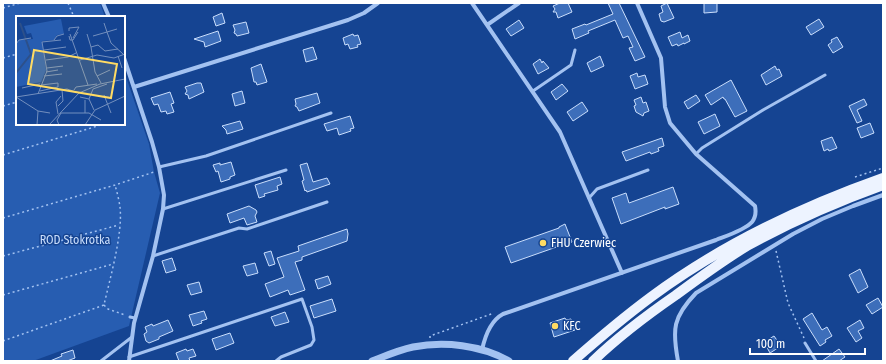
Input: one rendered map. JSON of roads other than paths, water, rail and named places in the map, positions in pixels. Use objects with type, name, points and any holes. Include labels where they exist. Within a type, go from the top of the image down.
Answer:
[{"type":"main road","points":[[573,361],[651,297],[729,247],[793,214],[844,192],[883,178]]},
{"type":"main road","points":[[593,361],[632,326],[723,261],[747,246],[796,220],[883,185]]},
{"type":"street","points":[[103,3],[109,16]]},
{"type":"street","points":[[134,87],[348,20],[364,13],[378,3]]},
{"type":"street","points":[[472,3],[560,132],[622,273]]},
{"type":"street","points":[[487,25],[519,3]]},
{"type":"street","points":[[482,350],[489,329],[496,318],[503,314],[716,240],[752,222],[756,212],[755,206],[696,154],[670,123],[665,107],[661,58],[637,3]]},
{"type":"street","points":[[125,61],[159,169],[164,195],[163,209],[153,256],[135,318],[129,359]]},
{"type":"street","points":[[678,361],[674,335],[677,318],[685,304],[696,293],[799,231],[822,219],[883,195]]},
{"type":"street","points":[[372,361],[412,348],[451,344],[482,350],[509,361]]},
{"type":"lane","points":[[533,91],[571,64],[575,50]]},
{"type":"lane","points":[[696,154],[702,148],[763,110],[825,75]]},
{"type":"lane","points":[[154,172],[159,169],[206,156],[331,113]]},
{"type":"lane","points":[[163,209],[286,170]]},
{"type":"lane","points":[[589,198],[597,189],[648,170]]},
{"type":"lane","points":[[153,256],[239,228],[247,229],[327,202]]},
{"type":"lane","points":[[129,359],[302,299],[312,327],[314,340],[311,345],[276,361]]},
{"type":"lane","points":[[130,317],[135,318]]},
{"type":"lane","points":[[101,361],[132,337]]},
{"type":"lane","points":[[805,343],[816,361]]},
{"type":"place","name":"FHU Czerwiec","points":[[543,243]]},
{"type":"place","name":"KFC","points":[[555,326]]},
{"type":"park label","name":"ROD Stokrotka","points":[[75,240]]}]
